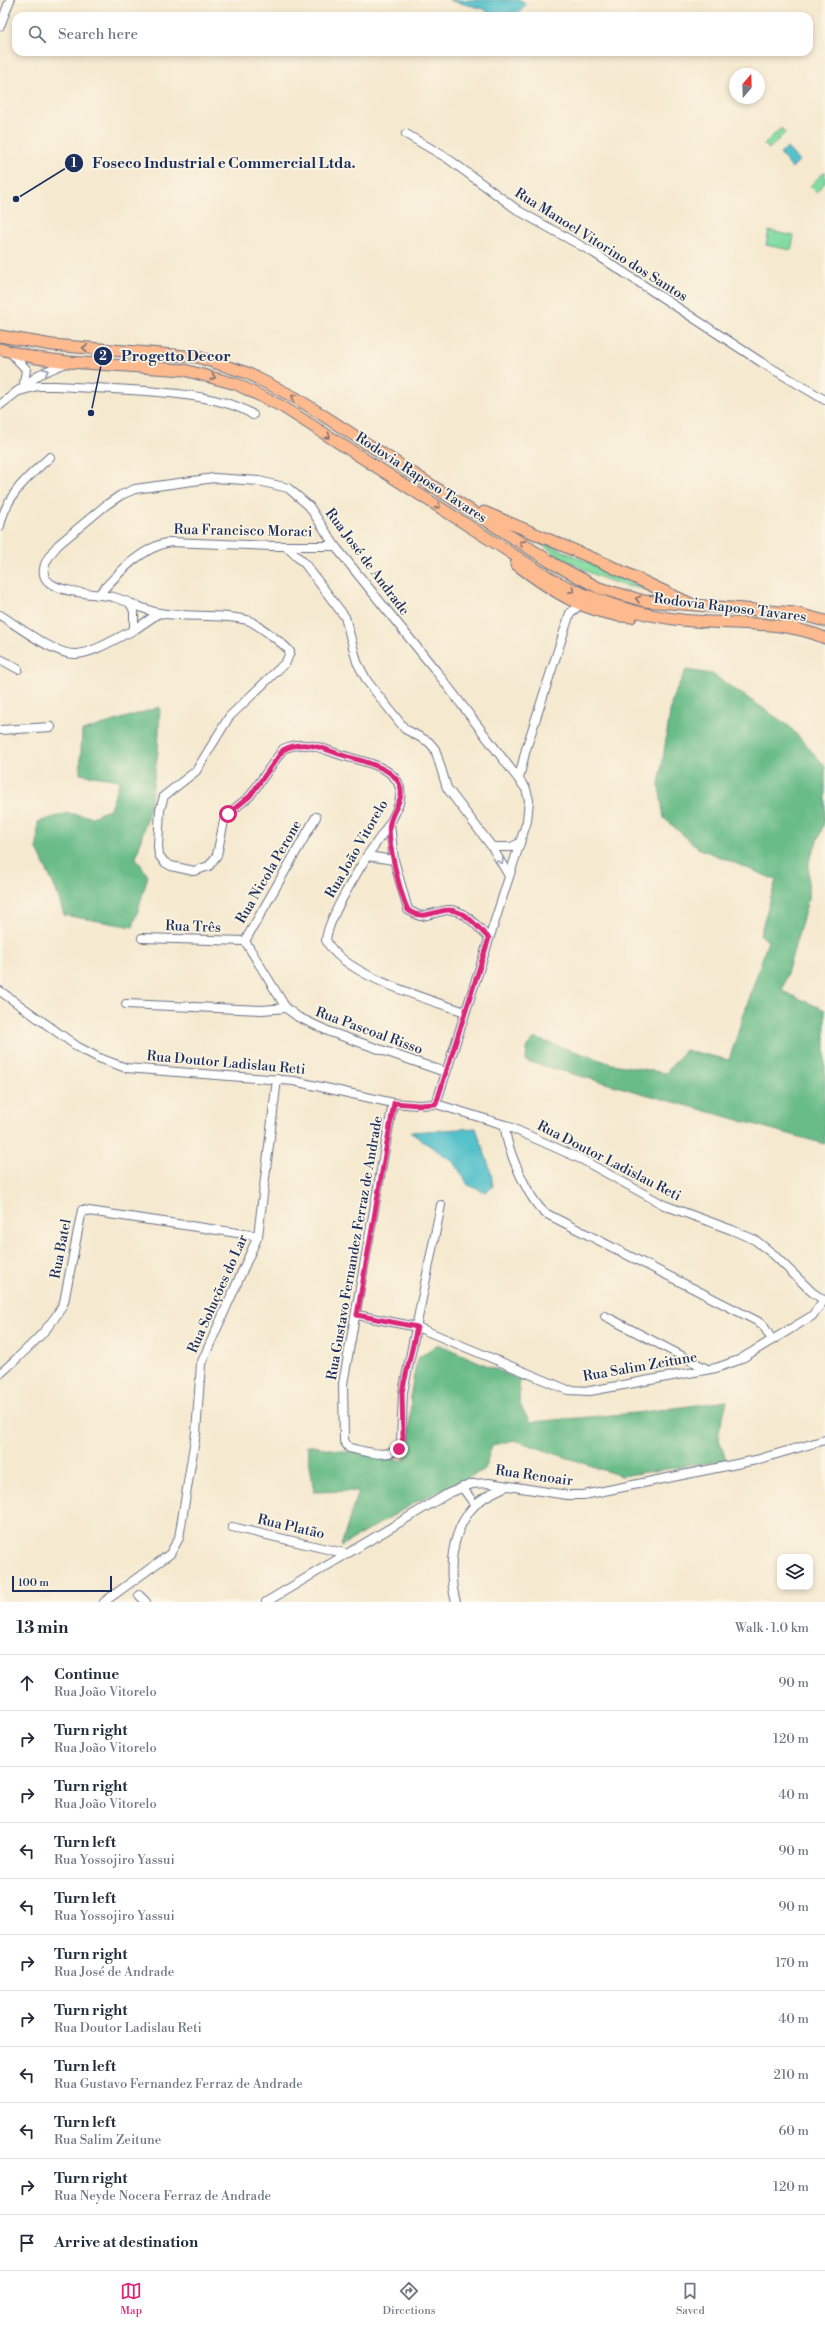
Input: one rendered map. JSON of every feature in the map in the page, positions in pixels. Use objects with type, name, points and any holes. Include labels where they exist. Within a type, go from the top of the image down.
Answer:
[{"type":"highway","name":"Rodovia Raposo Tavares","points":[[0,336],[87,348],[176,354],[219,363],[247,373],[296,398],[554,564],[599,588],[644,601],[794,613],[825,620]]},
{"type":"highway","name":"Rodovia Raposo Tavares","points":[[4,350],[69,362],[184,370],[236,384],[283,407],[475,531],[553,580],[578,593],[622,609],[675,619],[798,630],[825,638]]},
{"type":"highway","points":[[453,498],[517,527],[604,563],[695,606]]},
{"type":"highway","points":[[475,531],[512,562],[580,605],[609,614],[675,619]]},
{"type":"street","points":[[0,26],[10,0]]},
{"type":"street","name":"Rua Manoel Vitorino dos Santos","points":[[406,134],[447,158],[519,211],[594,253],[761,362],[825,400]]},
{"type":"street","points":[[4,350],[26,369],[24,384]]},
{"type":"street","points":[[0,405],[24,384],[40,374],[69,362]]},
{"type":"street","points":[[16,392],[38,386],[55,386],[202,397],[236,405],[253,415]]},
{"type":"street","points":[[0,526],[5,508],[13,493],[50,457]]},
{"type":"street","name":"Rua José de Andrade","points":[[249,620],[159,613],[131,605],[114,598],[74,593],[52,583],[46,577],[44,570],[46,562],[58,544],[106,505],[121,495],[135,489],[214,478],[275,484],[288,488],[300,497],[335,546],[519,778],[526,789],[529,800],[527,821],[445,1072],[436,1104]]},
{"type":"street","name":"Rua Francisco Moraci","points":[[98,595],[121,571],[149,549],[159,544],[181,542],[286,546],[335,546]]},
{"type":"street","points":[[286,546],[305,564],[345,617],[357,662],[367,681],[405,729],[429,742],[435,749],[448,788],[492,847],[509,876]]},
{"type":"street","points":[[561,594],[570,614]]},
{"type":"street","points":[[131,605],[134,612],[134,630]]},
{"type":"street","points":[[519,778],[526,748],[570,614],[580,605]]},
{"type":"street","points":[[0,615],[53,647],[65,653],[75,654],[92,650],[134,630],[159,613]]},
{"type":"street","name":"Rua João Vitorelo","points":[[249,620],[288,648],[290,652],[289,657],[229,717],[196,771],[164,796],[160,810],[158,846],[162,858],[171,866],[194,871],[209,866],[217,855],[221,830],[228,814],[250,796],[283,750],[301,744],[312,745],[378,767],[393,776],[401,787],[401,794],[390,824],[367,856],[328,926],[326,940],[328,945],[337,954],[387,985],[465,1012]]},
{"type":"street","points":[[0,659],[18,669]]},
{"type":"street","points":[[0,730],[51,727]]},
{"type":"street","name":"Rua Nicola Perone","points":[[244,941],[316,817]]},
{"type":"street","points":[[390,824],[394,860],[408,910],[420,916],[439,912],[457,911],[466,916],[489,938]]},
{"type":"street","points":[[492,847],[511,846],[520,843]]},
{"type":"street","points":[[367,856],[394,860]]},
{"type":"street","name":"Rua Três","points":[[142,938],[244,941]]},
{"type":"street","name":"Rua Pascoal Risso","points":[[244,941],[286,1008],[298,1017],[324,1030],[445,1072]]},
{"type":"street","name":"Rua Doutor Ladislau Reti","points":[[0,991],[78,1046],[115,1064],[133,1068],[276,1079],[305,1083],[394,1103],[418,1105],[436,1104],[505,1125],[581,1159],[664,1205],[755,1240],[774,1254],[812,1292],[825,1300]]},
{"type":"street","points":[[126,1004],[262,1010],[286,1008]]},
{"type":"street","name":"Rua Soluções do Lar","points":[[104,1602],[170,1554],[179,1538],[196,1433],[201,1364],[258,1236],[276,1079]]},
{"type":"street","name":"Rua Gustavo Fernandez Ferraz de Andrade","points":[[394,1103],[357,1315],[343,1384],[344,1441],[345,1445],[349,1448],[387,1454],[396,1451],[401,1445],[402,1392],[417,1327]]},
{"type":"street","points":[[505,1125],[508,1143],[531,1195],[540,1208],[546,1213],[757,1321],[763,1325],[772,1340]]},
{"type":"street","points":[[417,1327],[441,1205]]},
{"type":"street","name":"Rua Batel","points":[[0,1374],[24,1351],[60,1311],[64,1302],[82,1210],[258,1236]]},
{"type":"street","name":"Rua Salim Zeitune","points":[[357,1315],[417,1327],[560,1387],[576,1391],[590,1391],[732,1363],[812,1316],[825,1300]]},
{"type":"street","points":[[605,1316],[707,1369]]},
{"type":"street","name":"Rua Renoair","points":[[266,1602],[344,1553],[462,1487],[472,1484],[489,1483],[567,1495],[584,1495],[756,1460],[825,1440]]},
{"type":"street","points":[[456,1602],[451,1580],[455,1544],[460,1528],[475,1505],[488,1495],[507,1486]]},
{"type":"street","points":[[462,1487],[475,1505]]},
{"type":"street","name":"Rua Platão","points":[[232,1527],[344,1553]]},
{"type":"street","points":[[139,1595],[146,1602]]},
{"type":"green space","points":[[781,128],[785,133],[769,149],[764,144]]},
{"type":"green space","points":[[825,171],[825,183],[816,192],[810,186]]},
{"type":"green space","points":[[769,231],[794,236],[791,250],[766,245]]},
{"type":"green space","points":[[522,532],[646,589],[613,582],[597,576],[566,560]]},
{"type":"green space","points":[[686,670],[712,674],[789,726],[825,766],[825,821],[809,862],[808,900],[782,991],[825,1010],[825,1144],[526,1061],[527,1046],[535,1038],[612,1064],[666,1073],[685,1050],[729,1060],[768,941],[760,935],[776,880],[698,848],[664,818],[659,786],[672,699]]},
{"type":"green space","points":[[160,707],[158,751],[150,806],[136,858],[148,876],[133,927],[64,915],[56,890],[37,849],[38,822],[68,813],[92,817],[110,809],[120,780],[80,774],[82,731]]},
{"type":"green space","points":[[438,1344],[520,1380],[519,1397],[521,1407],[531,1422],[636,1413],[727,1401],[718,1436],[726,1460],[621,1476],[515,1440],[492,1445],[484,1470],[416,1502],[341,1546],[358,1491],[314,1492],[307,1445],[403,1461],[409,1449],[411,1392],[417,1359]]},
{"type":"water","points":[[449,0],[521,0],[526,4],[520,12],[488,12],[484,9]]},
{"type":"water","points":[[787,148],[799,161],[792,168],[780,154]]},
{"type":"water","points":[[476,1128],[491,1172],[493,1187],[486,1192],[468,1185],[455,1163],[410,1132]]},
{"type":"place","name":"Foseco Industrial e Commercial Ltda.","points":[[16,199]]},
{"type":"place","name":"Progetto Decor","points":[[91,413]]},
{"type":"route","points":[[228,814],[250,796],[276,757],[283,750],[291,746],[301,744],[312,745],[378,767],[393,776],[401,787],[400,800],[390,824],[394,860],[404,903],[408,910],[420,916],[450,910],[457,911],[466,916],[489,938],[436,1104],[418,1105],[394,1103],[357,1315],[417,1327],[402,1392],[403,1438],[399,1449]]}]
